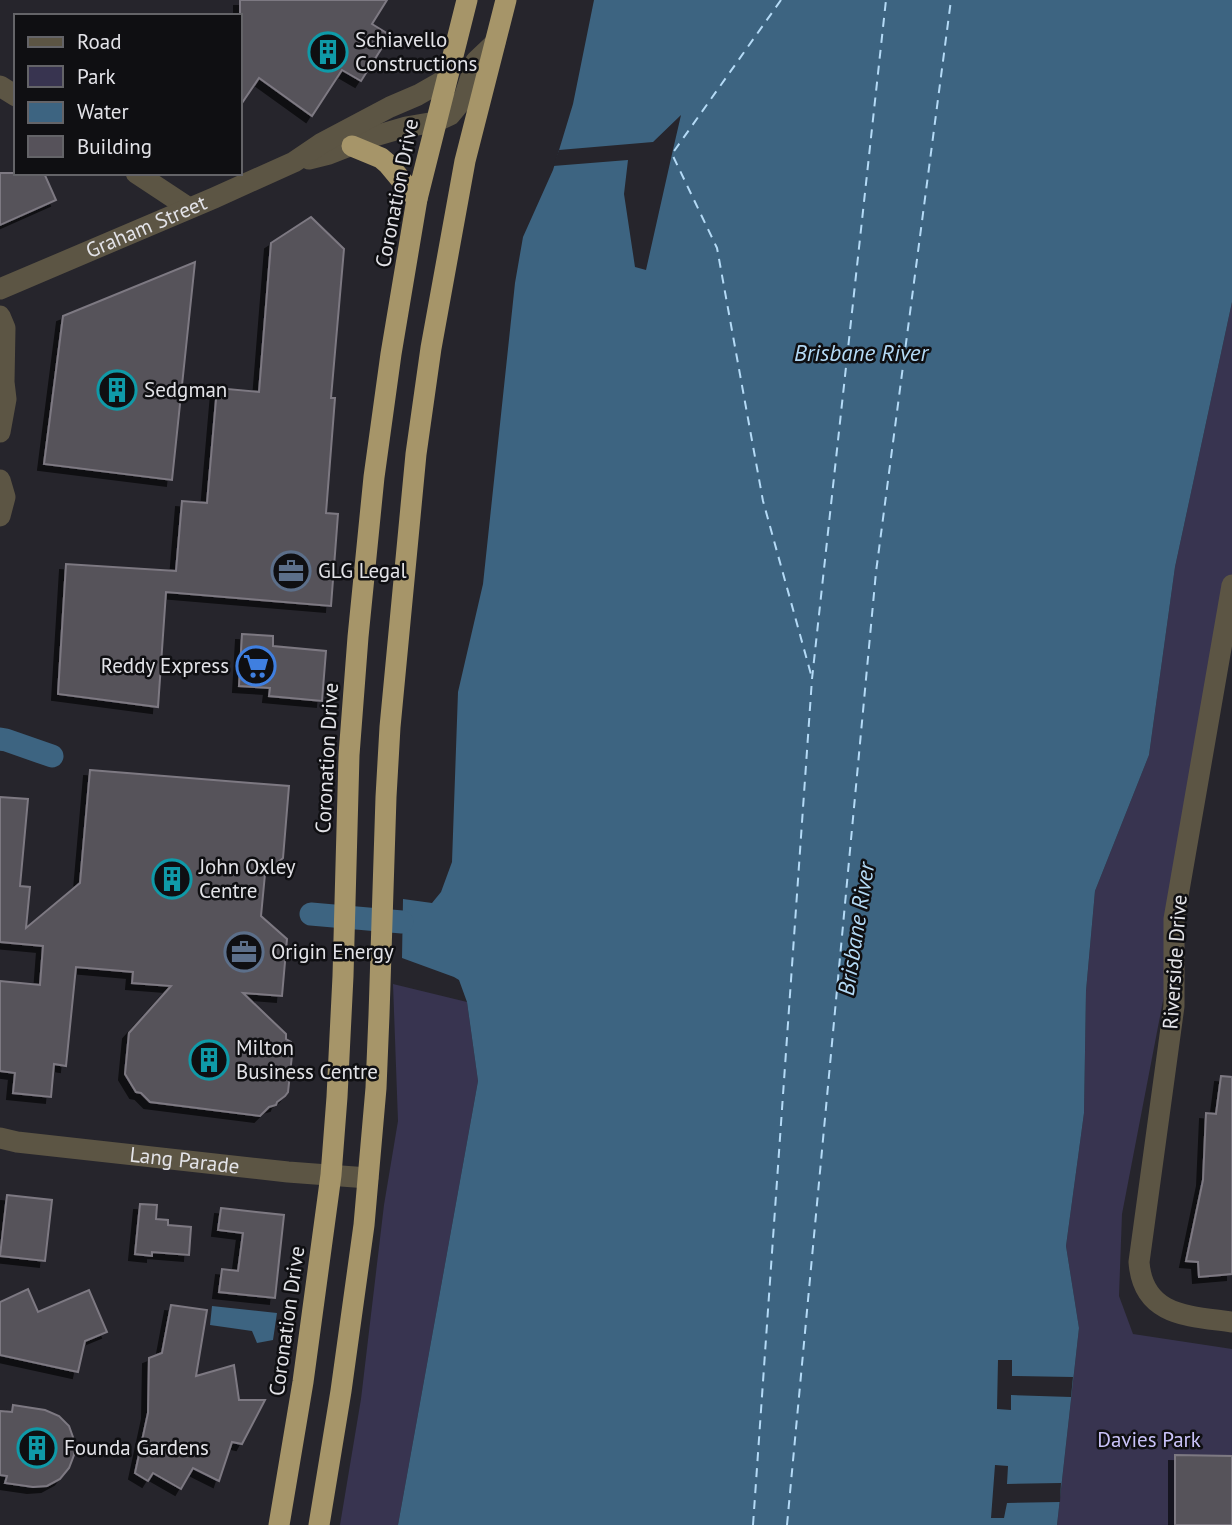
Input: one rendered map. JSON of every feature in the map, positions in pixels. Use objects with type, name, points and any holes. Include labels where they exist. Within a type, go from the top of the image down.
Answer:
[{"type":"highway","name":"Coronation Drive","points":[[279,1525],[303,1382],[331,1175],[344,944],[349,755],[374,477],[417,199],[467,0]]},
{"type":"highway","points":[[319,1525],[364,1225],[376,1088],[390,727],[418,441],[431,348],[465,161],[506,0]]},
{"type":"highway","points":[[352,146],[388,163],[417,199]]},
{"type":"street","name":"Graham Street","points":[[293,162],[315,158],[376,136],[435,122],[450,115],[464,98],[476,61],[495,43]]},
{"type":"street","name":"Graham Street","points":[[0,289],[293,162],[322,143],[390,107],[418,96],[446,79]]},
{"type":"street","points":[[139,175],[188,208]]},
{"type":"street","points":[[0,316],[5,328],[6,399],[0,432]]},
{"type":"street","points":[[0,480],[5,496],[0,516]]},
{"type":"street","name":"Riverside Drive","points":[[1232,585],[1174,919],[1174,1006],[1139,1262],[1140,1274],[1152,1297],[1167,1310],[1232,1322]]},
{"type":"street","name":"Lang Parade","points":[[0,1138],[288,1172],[368,1178]]},
{"type":"green space","name":"Davies Park","points":[[1232,302],[1232,642],[1122,1214],[1119,1296],[1133,1334],[1232,1349],[1232,1525],[1057,1525],[1079,1328],[1066,1246],[1084,1113],[1086,991],[1095,891],[1149,755],[1175,567]]},
{"type":"green space","points":[[393,984],[467,1002],[478,1081],[398,1525],[340,1525],[361,1399],[384,1205],[398,1121]]},
{"type":"water","name":"Brisbane River","points":[[594,0],[1232,0],[1232,302],[1175,567],[1149,755],[1095,891],[1086,991],[1084,1113],[1066,1246],[1079,1328],[1057,1525],[398,1525],[478,1081],[467,1002],[459,980],[402,958],[403,899],[432,903],[441,892],[452,862],[458,692],[483,584],[515,283],[523,237],[553,170],[573,104]]},
{"type":"water","points":[[212,1306],[277,1313],[273,1340],[257,1343],[252,1331],[210,1325]]},
{"type":"pier","points":[[681,115],[646,270],[635,267],[624,194],[628,160],[553,166],[559,150],[653,142]]},
{"type":"pier","points":[[998,1360],[1012,1360],[1012,1376],[1073,1377],[1071,1397],[1011,1395],[1011,1410],[997,1409]]},
{"type":"pier","points":[[995,1465],[1008,1466],[1007,1484],[1061,1483],[1060,1502],[1007,1503],[1004,1518],[991,1518]]},
{"type":"building","name":"Schiavello Constructions","points":[[240,0],[387,0],[372,24],[390,35],[361,81],[342,70],[312,116],[259,78],[242,103]]},
{"type":"building","points":[[0,173],[45,175],[56,200],[0,225]]},
{"type":"building","points":[[311,217],[344,249],[331,398],[335,398],[326,513],[338,514],[331,606],[166,592],[158,707],[58,694],[66,564],[176,571],[182,501],[207,503],[217,388],[259,392],[271,243]]},
{"type":"building","name":"Sedgman","points":[[195,262],[172,480],[44,464],[63,316]]},
{"type":"building","points":[[242,634],[273,636],[273,646],[326,651],[322,701],[269,696],[270,688],[239,686]]},
{"type":"building","points":[[90,770],[289,786],[283,858],[265,874],[261,916],[287,939],[282,996],[243,993],[286,1034],[286,1039],[293,1046],[288,1092],[260,1116],[150,1102],[136,1092],[125,1074],[129,1033],[171,986],[132,983],[133,972],[76,967],[66,1066],[54,1064],[51,1097],[13,1093],[15,1073],[0,1071],[0,981],[40,985],[43,946],[0,942],[0,797],[28,799],[20,886],[30,887],[26,928],[80,883]]},
{"type":"building","points":[[1221,1076],[1232,1077],[1232,1274],[1199,1277],[1198,1262],[1186,1261],[1203,1180],[1206,1113],[1216,1114]]},
{"type":"building","points":[[7,1195],[52,1200],[45,1261],[0,1256]]},
{"type":"building","points":[[140,1204],[157,1205],[156,1219],[168,1220],[168,1225],[191,1227],[189,1255],[152,1252],[152,1256],[135,1254]]},
{"type":"building","points":[[221,1208],[284,1215],[275,1298],[219,1292],[222,1269],[238,1271],[243,1233],[218,1230]]},
{"type":"building","points":[[28,1289],[38,1312],[89,1290],[107,1332],[85,1341],[78,1372],[0,1355],[0,1302]]},
{"type":"building","points":[[171,1305],[207,1310],[196,1376],[234,1365],[239,1400],[265,1400],[242,1444],[232,1442],[219,1481],[193,1468],[181,1489],[153,1473],[148,1481],[135,1473],[148,1413],[149,1358],[162,1353]]},
{"type":"building","name":"Founda Gardens","points":[[13,1405],[45,1410],[59,1416],[69,1426],[74,1440],[74,1455],[69,1468],[60,1479],[47,1486],[5,1483],[7,1476],[0,1475],[0,1411],[12,1412]]},
{"type":"building","points":[[1175,1455],[1232,1456],[1232,1525],[1175,1525]]},
{"type":"waterway","points":[[0,739],[52,756]]},
{"type":"waterway","points":[[311,914],[402,922]]},
{"type":"ferry route","points":[[781,0],[672,154],[717,248],[763,501],[812,678]]},
{"type":"ferry route","points":[[753,1525],[812,679],[886,0]]},
{"type":"ferry route","points":[[787,1525],[876,572],[951,0]]},
{"type":"place","name":"Schiavello Constructions","points":[[328,52]]},
{"type":"place","name":"Sedgman","points":[[117,390]]},
{"type":"place","name":"GLG Legal","points":[[291,571]]},
{"type":"place","name":"Reddy Express","points":[[256,666]]},
{"type":"place","name":"John Oxley Centre","points":[[172,879]]},
{"type":"place","name":"Origin Energy","points":[[244,952]]},
{"type":"place","name":"Milton Business Centre","points":[[209,1060]]},
{"type":"place","name":"Founda Gardens","points":[[37,1448]]}]
